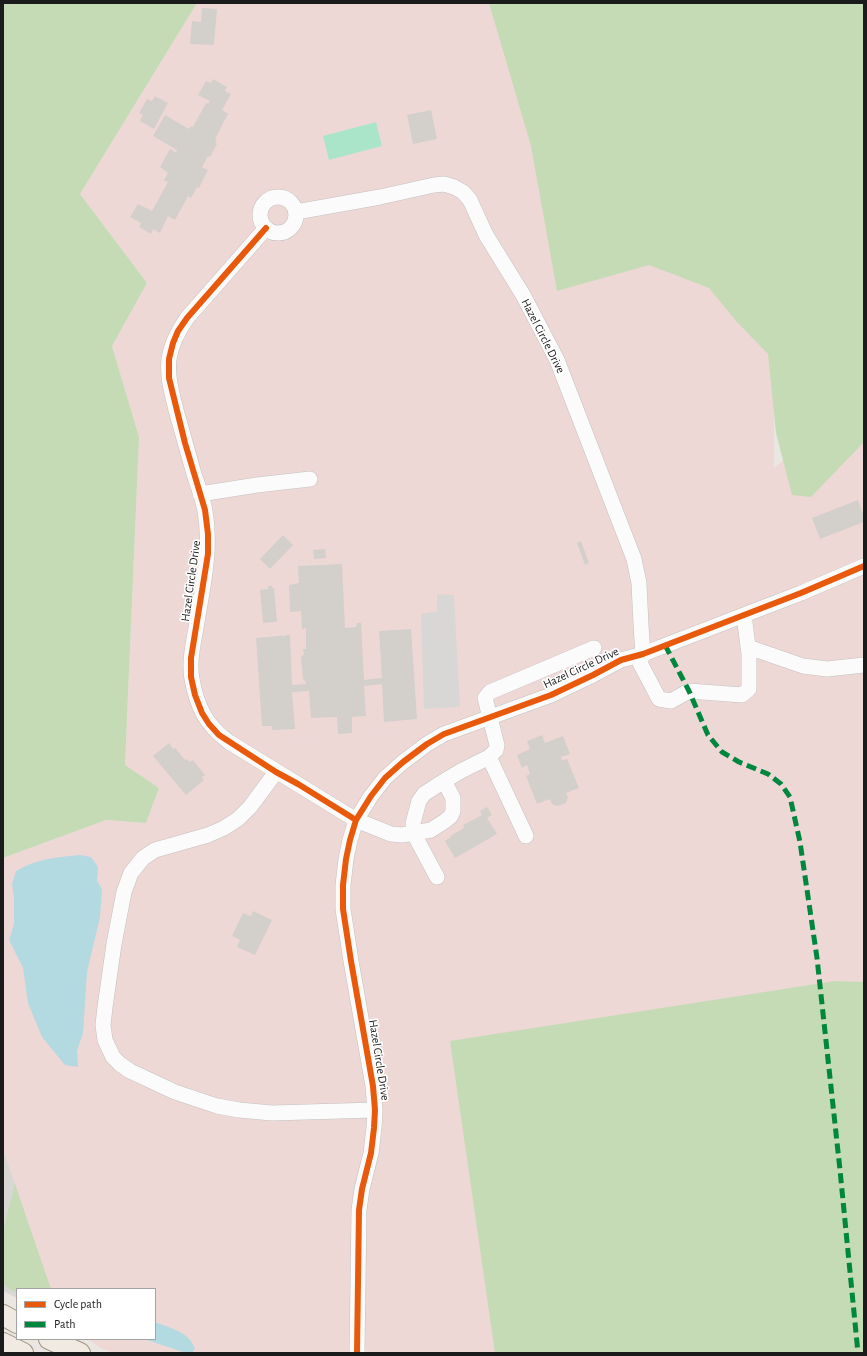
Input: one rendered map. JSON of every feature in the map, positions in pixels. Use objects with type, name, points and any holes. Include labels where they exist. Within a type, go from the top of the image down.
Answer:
[{"type":"main road","points":[[3,1315],[16,1322]]},
{"type":"main road","points":[[52,1340],[78,1348]]},
{"type":"main road","points":[[3,1343],[23,1353]]},
{"type":"street","name":"Hazel Circle Drive","points":[[296,212],[444,184],[463,192],[470,200],[486,235],[523,295],[557,360],[634,559],[638,583],[643,654]]},
{"type":"street","points":[[278,197],[288,199],[295,207],[296,212],[294,223],[287,231],[276,233],[266,228],[260,218],[263,206],[267,201],[278,197]]},
{"type":"street","name":"Hazel Circle Drive","points":[[266,228],[187,318],[173,343],[169,359],[170,385],[205,510],[208,541],[208,554],[191,658],[191,677],[195,695],[202,713],[219,735],[276,772],[356,820]]},
{"type":"street","points":[[200,494],[256,485],[310,479]]},
{"type":"street","name":"Hazel Circle Drive","points":[[357,1353],[359,1210],[362,1189],[371,1154],[375,1110],[373,1086],[343,909],[343,885],[346,859],[356,820],[371,796],[385,778],[402,762],[444,734],[550,695],[621,660],[643,654],[801,593],[864,566]]},
{"type":"street","points":[[643,654],[640,663],[659,699],[671,701],[689,691],[742,694],[749,689],[748,647],[744,615]]},
{"type":"street","points":[[748,647],[803,666],[827,669],[864,665]]},
{"type":"street","points":[[437,878],[414,834],[413,823],[419,800],[424,794],[444,781],[490,757],[496,750],[497,745],[485,698],[490,692],[594,648]]},
{"type":"street","points":[[573,657],[583,680]]},
{"type":"street","points":[[490,757],[526,836]]},
{"type":"street","points":[[276,772],[250,808],[238,819],[224,828],[208,835],[155,850],[143,858],[131,873],[124,892],[114,944],[103,1025],[105,1040],[113,1057],[130,1071],[175,1092],[217,1106],[238,1110],[272,1113],[375,1110]]},
{"type":"street","points":[[356,820],[392,834],[414,834],[431,830],[445,822],[451,816],[453,811],[453,798],[444,781]]},
{"type":"path","points":[[344,562],[344,557],[356,556]]},
{"type":"path","points":[[283,636],[286,628],[284,569],[288,564],[347,561],[353,616]]},
{"type":"path","points":[[394,630],[395,624],[421,622]]},
{"type":"path","points":[[377,690],[378,735]]},
{"type":"path","points":[[280,730],[284,741],[398,733],[404,723],[422,724],[421,716],[434,714]]},
{"type":"path","points":[[304,740],[298,748],[317,763]]},
{"type":"shaded area","points":[[197,3],[569,3],[774,337],[774,468],[852,403],[864,398],[864,1353],[115,1353],[102,1349],[89,1340],[156,1340],[156,1288],[51,1288],[3,1149],[3,858],[106,820],[146,823],[159,788],[125,766],[139,437],[112,346],[147,283],[80,194]]},
{"type":"shaded area","points":[[437,594],[454,595],[460,707],[424,709],[421,614],[437,611]]},
{"type":"shaded area","points":[[3,1148],[51,1288],[16,1288],[16,1298],[3,1291]]},
{"type":"green space","points":[[3,3],[197,3],[80,194],[147,283],[112,346],[139,437],[125,765],[159,788],[146,823],[106,820],[3,858]]},
{"type":"green space","points":[[489,3],[864,3],[864,442],[811,497],[792,495],[776,433],[768,354],[737,322],[709,288],[649,265],[557,291],[531,146]]},
{"type":"green space","points":[[376,122],[382,146],[329,160],[323,136]]},
{"type":"green space","points":[[835,981],[864,982],[864,1353],[495,1353],[450,1041]]},
{"type":"green space","points":[[15,1183],[51,1288],[16,1288],[16,1292],[3,1285],[3,1232]]},
{"type":"water","points":[[80,855],[91,857],[98,867],[97,881],[102,889],[100,917],[87,972],[83,1033],[77,1051],[78,1067],[65,1065],[42,1037],[28,1003],[23,968],[9,940],[14,924],[14,898],[12,884],[16,871],[39,861]]},
{"type":"water","points":[[156,1322],[179,1331],[189,1338],[195,1349],[192,1352],[183,1352],[147,1340],[156,1340]]},
{"type":"building","points":[[202,8],[217,9],[214,45],[190,44],[192,21],[201,22]]},
{"type":"building","points":[[213,79],[227,87],[225,91],[231,94],[222,110],[228,114],[215,139],[217,140],[215,142],[217,144],[210,157],[208,156],[202,167],[208,170],[199,188],[197,187],[191,198],[188,196],[175,220],[168,216],[160,233],[153,229],[151,234],[139,227],[141,223],[130,217],[138,204],[152,211],[168,182],[164,180],[168,173],[160,167],[170,149],[176,153],[177,150],[153,136],[165,115],[189,129],[191,126],[193,127],[206,103],[208,104],[210,101],[198,95],[206,81],[211,83]]},
{"type":"building","points":[[155,96],[168,103],[154,129],[140,121],[143,115],[139,113],[147,99],[152,101]]},
{"type":"building","points":[[431,110],[437,139],[413,144],[407,115]]},
{"type":"building","points":[[858,500],[864,517],[864,522],[820,539],[812,518]]},
{"type":"building","points":[[283,535],[293,545],[270,569],[260,559]]},
{"type":"building","points":[[581,541],[589,563],[585,565],[577,543]]},
{"type":"building","points":[[325,549],[326,558],[314,559],[313,550]]},
{"type":"building","points":[[342,564],[345,628],[356,627],[357,623],[361,623],[364,680],[382,678],[379,631],[411,629],[417,719],[384,722],[382,684],[364,686],[366,716],[352,717],[352,733],[338,734],[337,717],[311,718],[309,691],[292,692],[295,729],[272,730],[272,726],[262,726],[256,638],[290,635],[292,685],[306,684],[303,679],[301,657],[304,654],[303,649],[306,649],[306,628],[302,629],[301,611],[290,612],[289,585],[299,583],[298,566]]},
{"type":"building","points":[[268,586],[272,586],[272,588],[274,588],[277,622],[263,623],[260,590],[268,589]]},
{"type":"building","points":[[542,735],[545,743],[563,736],[570,754],[561,757],[562,760],[567,759],[579,788],[566,793],[568,797],[566,803],[557,806],[552,804],[550,799],[537,804],[526,776],[530,774],[527,765],[522,768],[517,755],[530,749],[527,741]]},
{"type":"building","points":[[169,743],[185,760],[187,759],[190,762],[193,760],[205,775],[202,777],[204,780],[186,795],[153,756]]},
{"type":"building","points":[[487,807],[492,815],[487,818],[497,834],[455,858],[445,841],[451,837],[450,836],[464,828],[463,825],[482,815],[480,811]]},
{"type":"building","points":[[253,911],[272,920],[255,955],[237,947],[240,940],[232,936],[243,913],[251,916]]},
{"type":"marked path","points":[[665,645],[689,691],[708,735],[722,752],[739,762],[768,774],[781,784],[790,797],[800,842],[817,958],[858,1353]]},
{"type":"cycle path","points":[[266,228],[187,318],[178,331],[169,359],[169,378],[185,443],[205,510],[208,534],[208,554],[191,658],[191,677],[195,695],[202,713],[219,735],[276,772],[356,820]]},
{"type":"cycle path","points":[[357,1353],[359,1210],[362,1189],[371,1153],[375,1110],[373,1086],[343,909],[343,885],[346,859],[356,820],[371,796],[385,778],[403,762],[427,744],[444,734],[551,695],[621,660],[643,654],[801,593],[864,566]]}]
